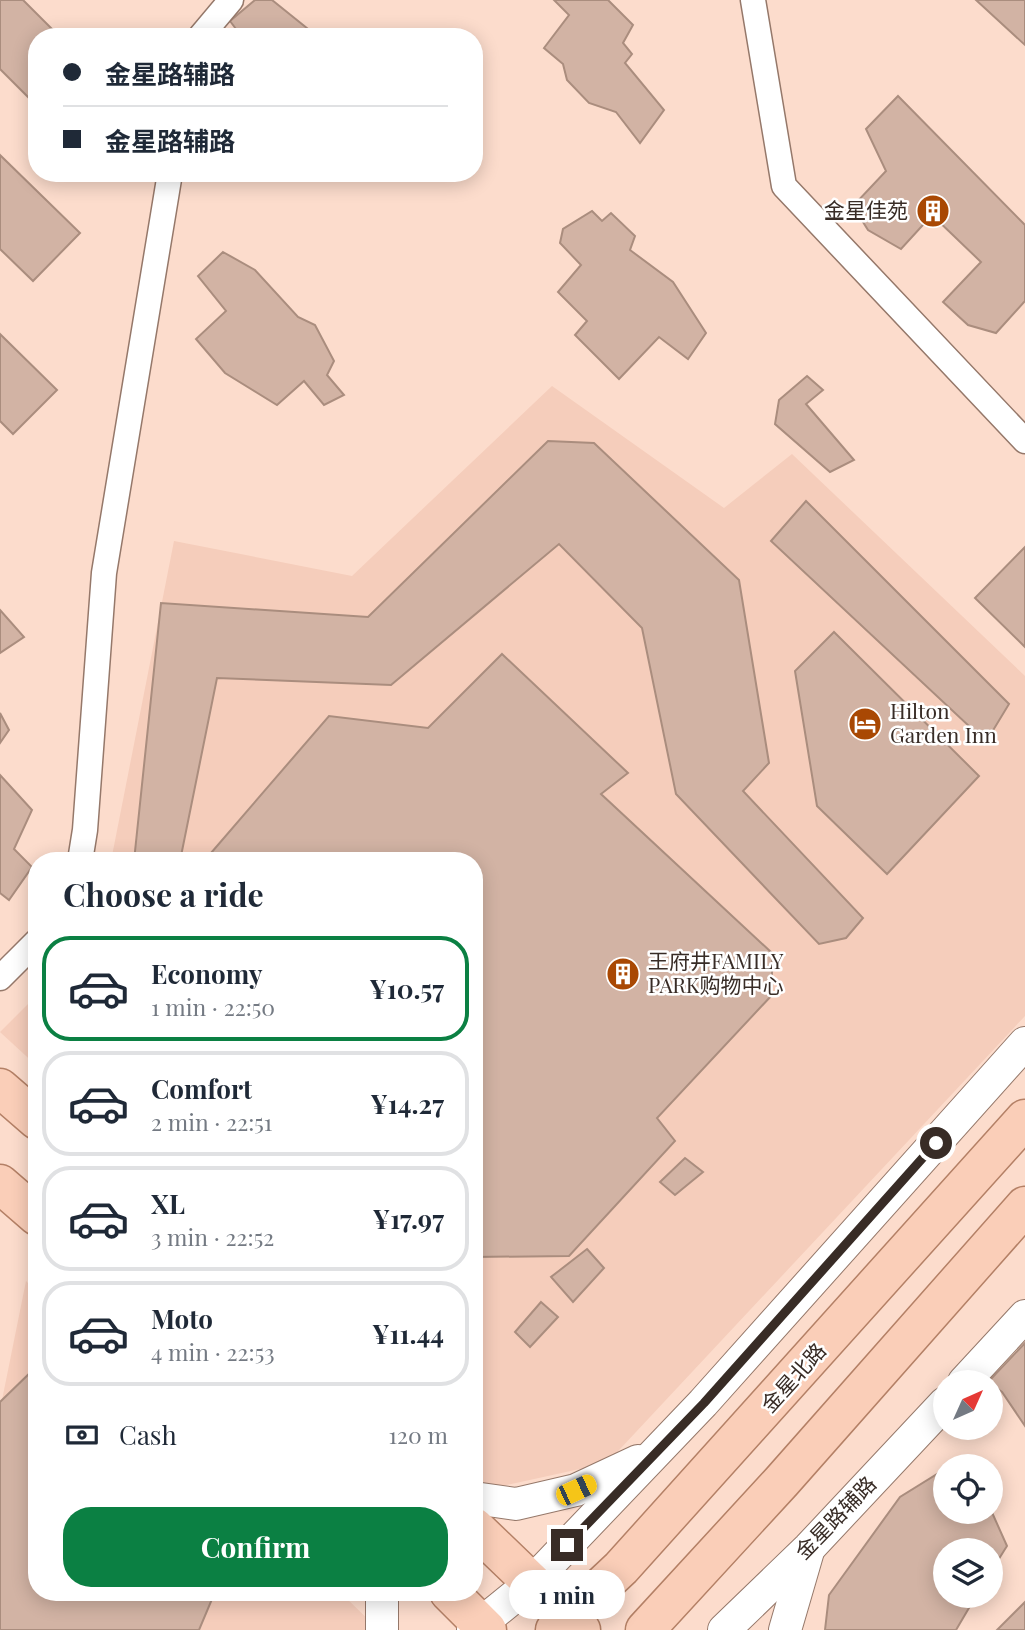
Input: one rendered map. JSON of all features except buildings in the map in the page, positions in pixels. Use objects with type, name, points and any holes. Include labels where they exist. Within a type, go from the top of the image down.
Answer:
[{"type":"main road","points":[[0,1088],[28,1112]]},
{"type":"main road","name":"金星北路","points":[[569,1626],[764,1413],[1025,1119]]},
{"type":"main road","points":[[0,1184],[28,1208]]},
{"type":"main road","points":[[645,1630],[782,1481],[1025,1206]]},
{"type":"main road","points":[[483,1536],[531,1582],[569,1626]]},
{"type":"main road","points":[[457,1601],[480,1628]]},
{"type":"street","points":[[208,28],[231,0]]},
{"type":"street","points":[[753,0],[784,186],[1025,441]]},
{"type":"street","points":[[81,852],[104,573],[169,182]]},
{"type":"street","points":[[0,978],[28,950]]},
{"type":"street","points":[[480,1628],[531,1582],[655,1454],[1025,1043]]},
{"type":"street","points":[[975,1370],[1025,1316]]},
{"type":"street","name":"金星路辅路","points":[[724,1630],[809,1548],[933,1416]]},
{"type":"street","points":[[483,1499],[516,1504],[576,1490],[655,1454]]},
{"type":"street","points":[[785,1630],[809,1548]]},
{"type":"street","points":[[382,1601],[382,1630]]},
{"type":"shaded area","name":"王府井FAMILY PARK购物中心","points":[[552,386],[724,508],[792,454],[1025,676],[1025,1016],[607,1463],[484,1490],[483,852],[113,852],[174,541],[352,576]]},
{"type":"shaded area","points":[[28,1004],[28,1058],[0,1032]]},
{"type":"shaded area","points":[[26,1281],[28,1601],[349,1601],[379,1630],[0,1630],[0,1410]]},
{"type":"place","name":"金星佳苑","points":[[933,211]]},
{"type":"place","name":"Hilton Garden Inn","points":[[865,724]]},
{"type":"place","name":"王府井FAMILY PARK购物中心","points":[[623,974]]},
{"type":"route","points":[[567,1545],[704,1403],[936,1143]]}]
